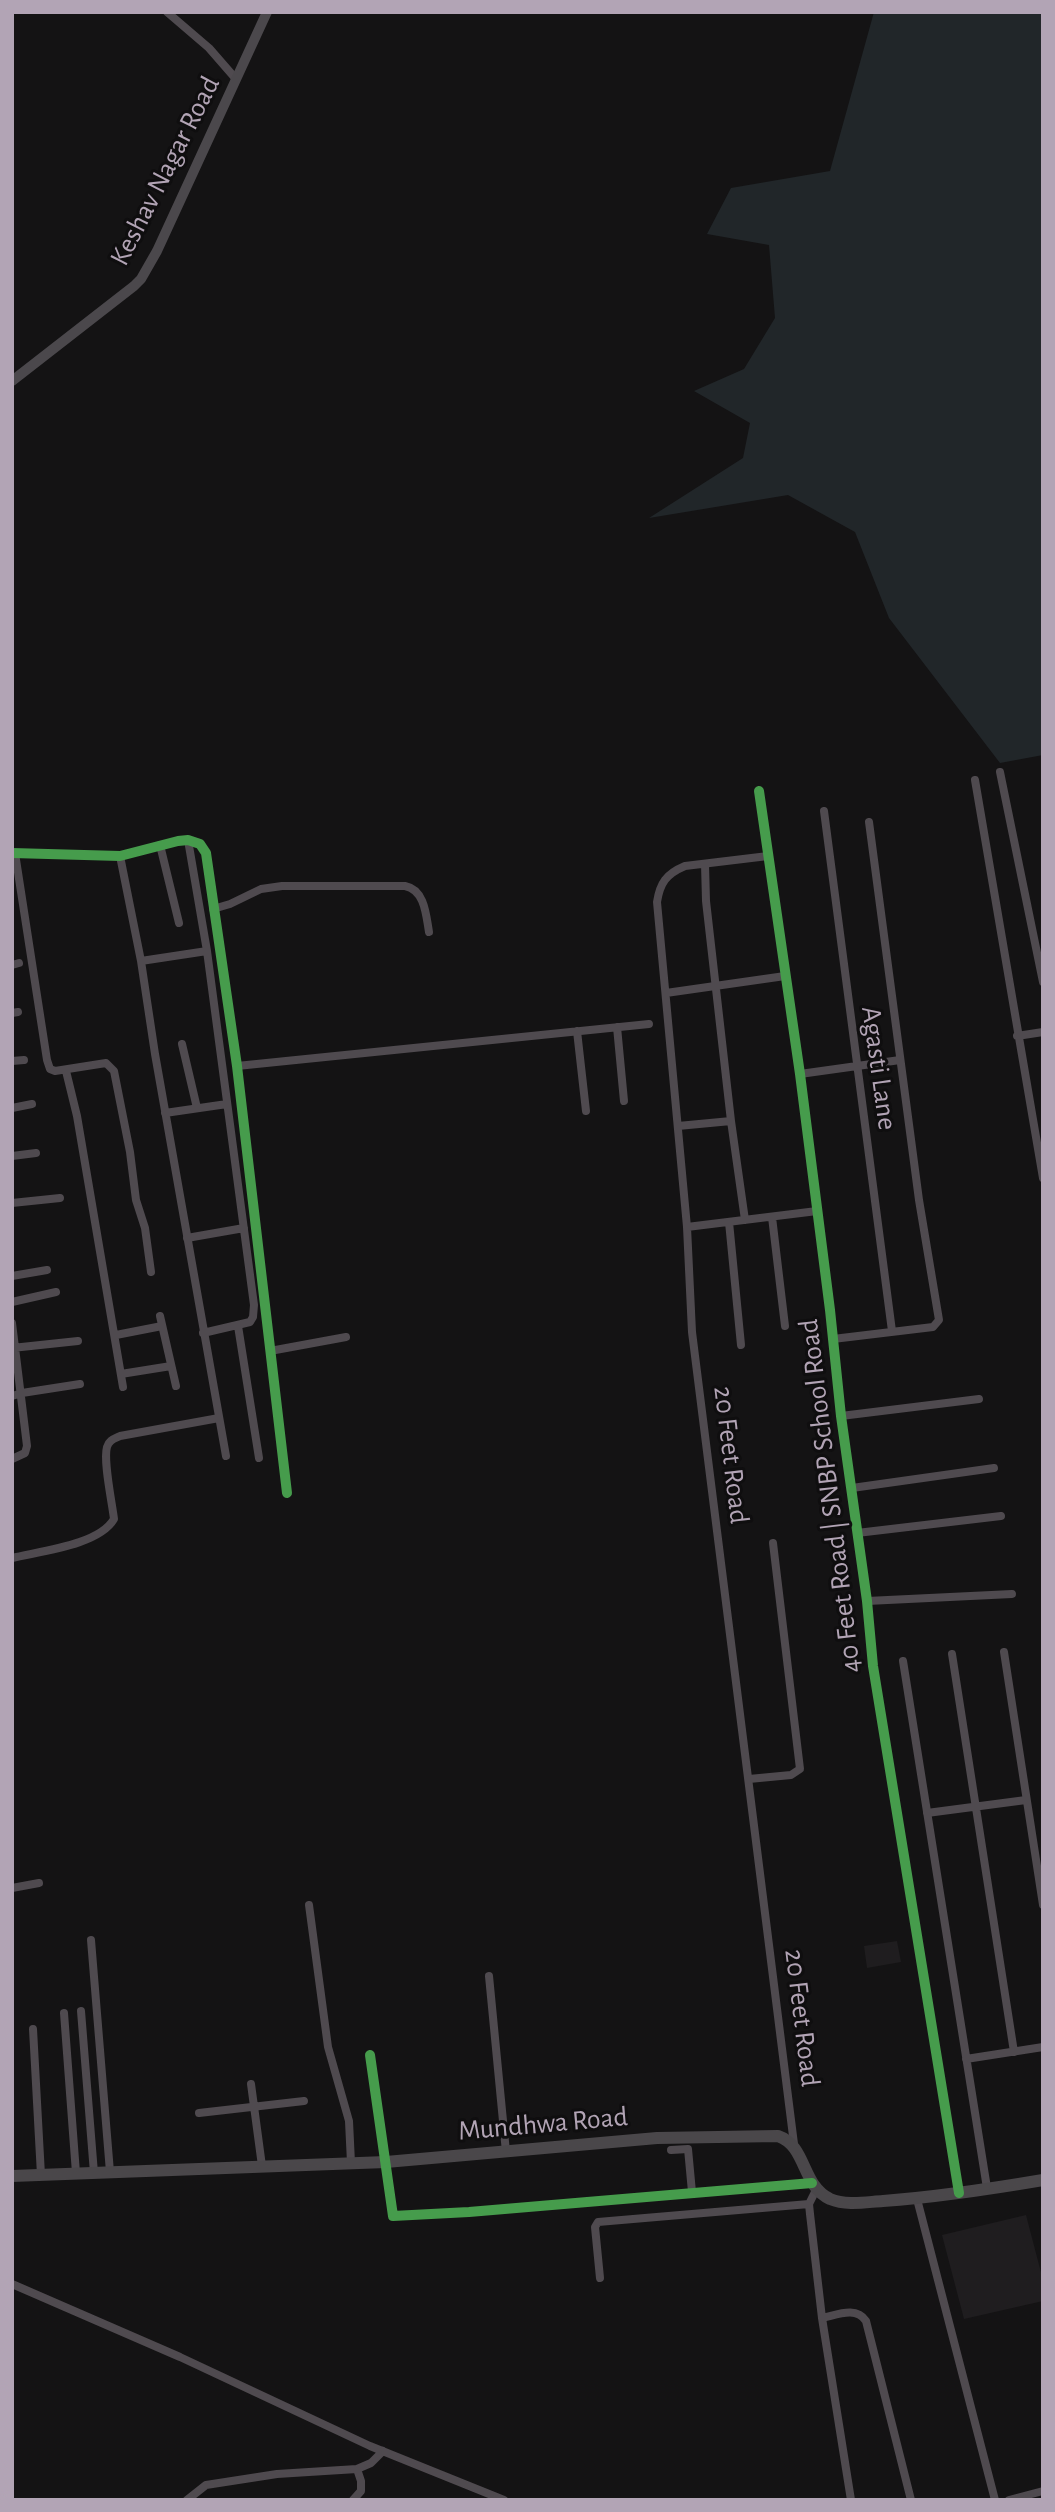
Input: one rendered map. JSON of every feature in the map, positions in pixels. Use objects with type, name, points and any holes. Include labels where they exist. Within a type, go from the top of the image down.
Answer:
[{"type":"main road","name":"Mundhwa Road","points":[[12,2176],[386,2162],[657,2138],[778,2136],[794,2144]]},
{"type":"main road","points":[[794,2144],[814,2186],[831,2199],[848,2203],[917,2199],[1043,2180]]},
{"type":"street","points":[[167,12],[209,48],[236,79]]},
{"type":"street","name":"Keshav Nagar Road","points":[[12,382],[141,279],[157,251],[267,12]]},
{"type":"street","points":[[1000,772],[1043,982]]},
{"type":"street","points":[[975,780],[1043,1178]]},
{"type":"street","name":"40 Feet Road | SNBP School Road","points":[[759,791],[800,1074],[873,1666],[959,2193]]},
{"type":"street","name":"Agasti Lane","points":[[824,811],[892,1331]]},
{"type":"street","points":[[834,1339],[933,1327],[939,1320],[919,1200],[869,821]]},
{"type":"street","points":[[188,840],[207,951],[254,1313],[250,1322],[203,1333]]},
{"type":"street","points":[[151,1272],[114,1070],[106,1063],[66,1071],[50,1069],[14,853],[120,856],[188,840],[200,844],[206,853],[237,1066],[287,1493]]},
{"type":"street","points":[[160,845],[178,923]]},
{"type":"street","points":[[120,856],[141,961],[226,1457]]},
{"type":"street","name":"20 Feet Road","points":[[768,856],[685,866],[675,870],[667,876],[659,889],[657,902],[687,1227],[692,1332],[794,2144]]},
{"type":"street","points":[[705,864],[706,901],[745,1220]]},
{"type":"street","points":[[213,909],[230,904],[261,888],[405,886],[416,890],[420,896],[429,932]]},
{"type":"street","points":[[141,961],[207,951]]},
{"type":"street","points":[[666,993],[785,976]]},
{"type":"street","points":[[237,1066],[649,1024]]},
{"type":"street","points":[[617,1027],[624,1101]]},
{"type":"street","points":[[577,1031],[586,1111]]},
{"type":"street","points":[[1017,1036],[1043,1032]]},
{"type":"street","points":[[182,1044],[197,1108]]},
{"type":"street","points":[[12,1061],[24,1060]]},
{"type":"street","points":[[800,1074],[900,1060]]},
{"type":"street","points":[[66,1071],[78,1116],[123,1387]]},
{"type":"street","points":[[12,1108],[32,1104]]},
{"type":"street","points":[[165,1113],[227,1104]]},
{"type":"street","points":[[678,1126],[731,1121]]},
{"type":"street","points":[[12,1156],[36,1153]]},
{"type":"street","points":[[12,1203],[60,1198]]},
{"type":"street","points":[[687,1227],[817,1211]]},
{"type":"street","points":[[772,1217],[785,1326]]},
{"type":"street","points":[[729,1222],[741,1345]]},
{"type":"street","points":[[187,1238],[244,1228]]},
{"type":"street","points":[[12,1276],[47,1270]]},
{"type":"street","points":[[12,1302],[56,1292]]},
{"type":"street","points":[[160,1315],[176,1386]]},
{"type":"street","points":[[12,1323],[27,1446],[25,1453],[12,1459]]},
{"type":"street","points":[[116,1335],[162,1326]]},
{"type":"street","points":[[238,1326],[259,1458]]},
{"type":"street","points":[[270,1350],[346,1337]]},
{"type":"street","points":[[14,1348],[78,1341]]},
{"type":"street","points":[[121,1374],[171,1366]]},
{"type":"street","points":[[12,1396],[80,1384]]},
{"type":"street","points":[[841,1416],[979,1399]]},
{"type":"street","points":[[12,1558],[93,1538],[109,1528],[114,1519],[107,1458],[107,1445],[111,1440],[219,1418]]},
{"type":"street","points":[[852,1489],[994,1468]]},
{"type":"street","points":[[857,1533],[1000,1516]]},
{"type":"street","points":[[749,1779],[791,1775],[800,1769],[773,1543]]},
{"type":"street","points":[[867,1601],[1012,1594]]},
{"type":"street","points":[[1004,1652],[1043,1905]]},
{"type":"street","points":[[952,1654],[1014,2052]]},
{"type":"street","points":[[903,1661],[987,2188]]},
{"type":"street","points":[[927,1812],[1026,1800]]},
{"type":"street","points":[[12,1888],[39,1883]]},
{"type":"street","points":[[309,1905],[328,2047],[349,2122],[351,2163]]},
{"type":"street","points":[[92,1940],[110,2172]]},
{"type":"street","points":[[489,1976],[506,2152]]},
{"type":"street","points":[[81,2011],[94,2173]]},
{"type":"street","points":[[64,2013],[76,2173]]},
{"type":"street","points":[[33,2029],[41,2175]]},
{"type":"street","points":[[966,2059],[1043,2047]]},
{"type":"street","points":[[370,2054],[393,2216],[692,2192],[814,2186],[809,2204],[822,2318],[851,2500]]},
{"type":"street","points":[[251,2084],[262,2166]]},
{"type":"street","points":[[199,2113],[304,2101]]},
{"type":"street","points":[[671,2150],[688,2149],[692,2192]]},
{"type":"street","points":[[917,2199],[995,2500]]},
{"type":"street","points":[[600,2278],[595,2227],[598,2222],[809,2204]]},
{"type":"street","points":[[12,2284],[180,2357],[383,2451],[504,2500]]},
{"type":"street","points":[[822,2318],[856,2312],[862,2314],[866,2320],[911,2500]]},
{"type":"street","points":[[187,2500],[206,2485],[277,2474],[357,2469],[371,2463],[383,2451]]},
{"type":"street","points":[[354,2500],[361,2491],[357,2469]]},
{"type":"street","points":[[1009,2500],[1043,2491]]},
{"type":"shaded area","points":[[874,12],[1043,12],[1043,755],[1000,763],[889,618],[855,532],[788,495],[649,518],[743,458],[750,423],[694,391],[744,369],[775,318],[769,245],[707,234],[731,188],[830,171]]},
{"type":"shaded area","points":[[897,1941],[901,1962],[867,1968],[864,1946]]},
{"type":"shaded area","points":[[1026,2215],[1043,2280],[1043,2301],[964,2319],[942,2235]]},
{"type":"cycle path","points":[[759,791],[800,1074],[873,1666],[959,2193]]},
{"type":"cycle path","points":[[12,853],[120,856],[188,840],[200,844],[206,853],[237,1066],[287,1493]]},
{"type":"cycle path","points":[[370,2055],[393,2216],[812,2183]]}]
